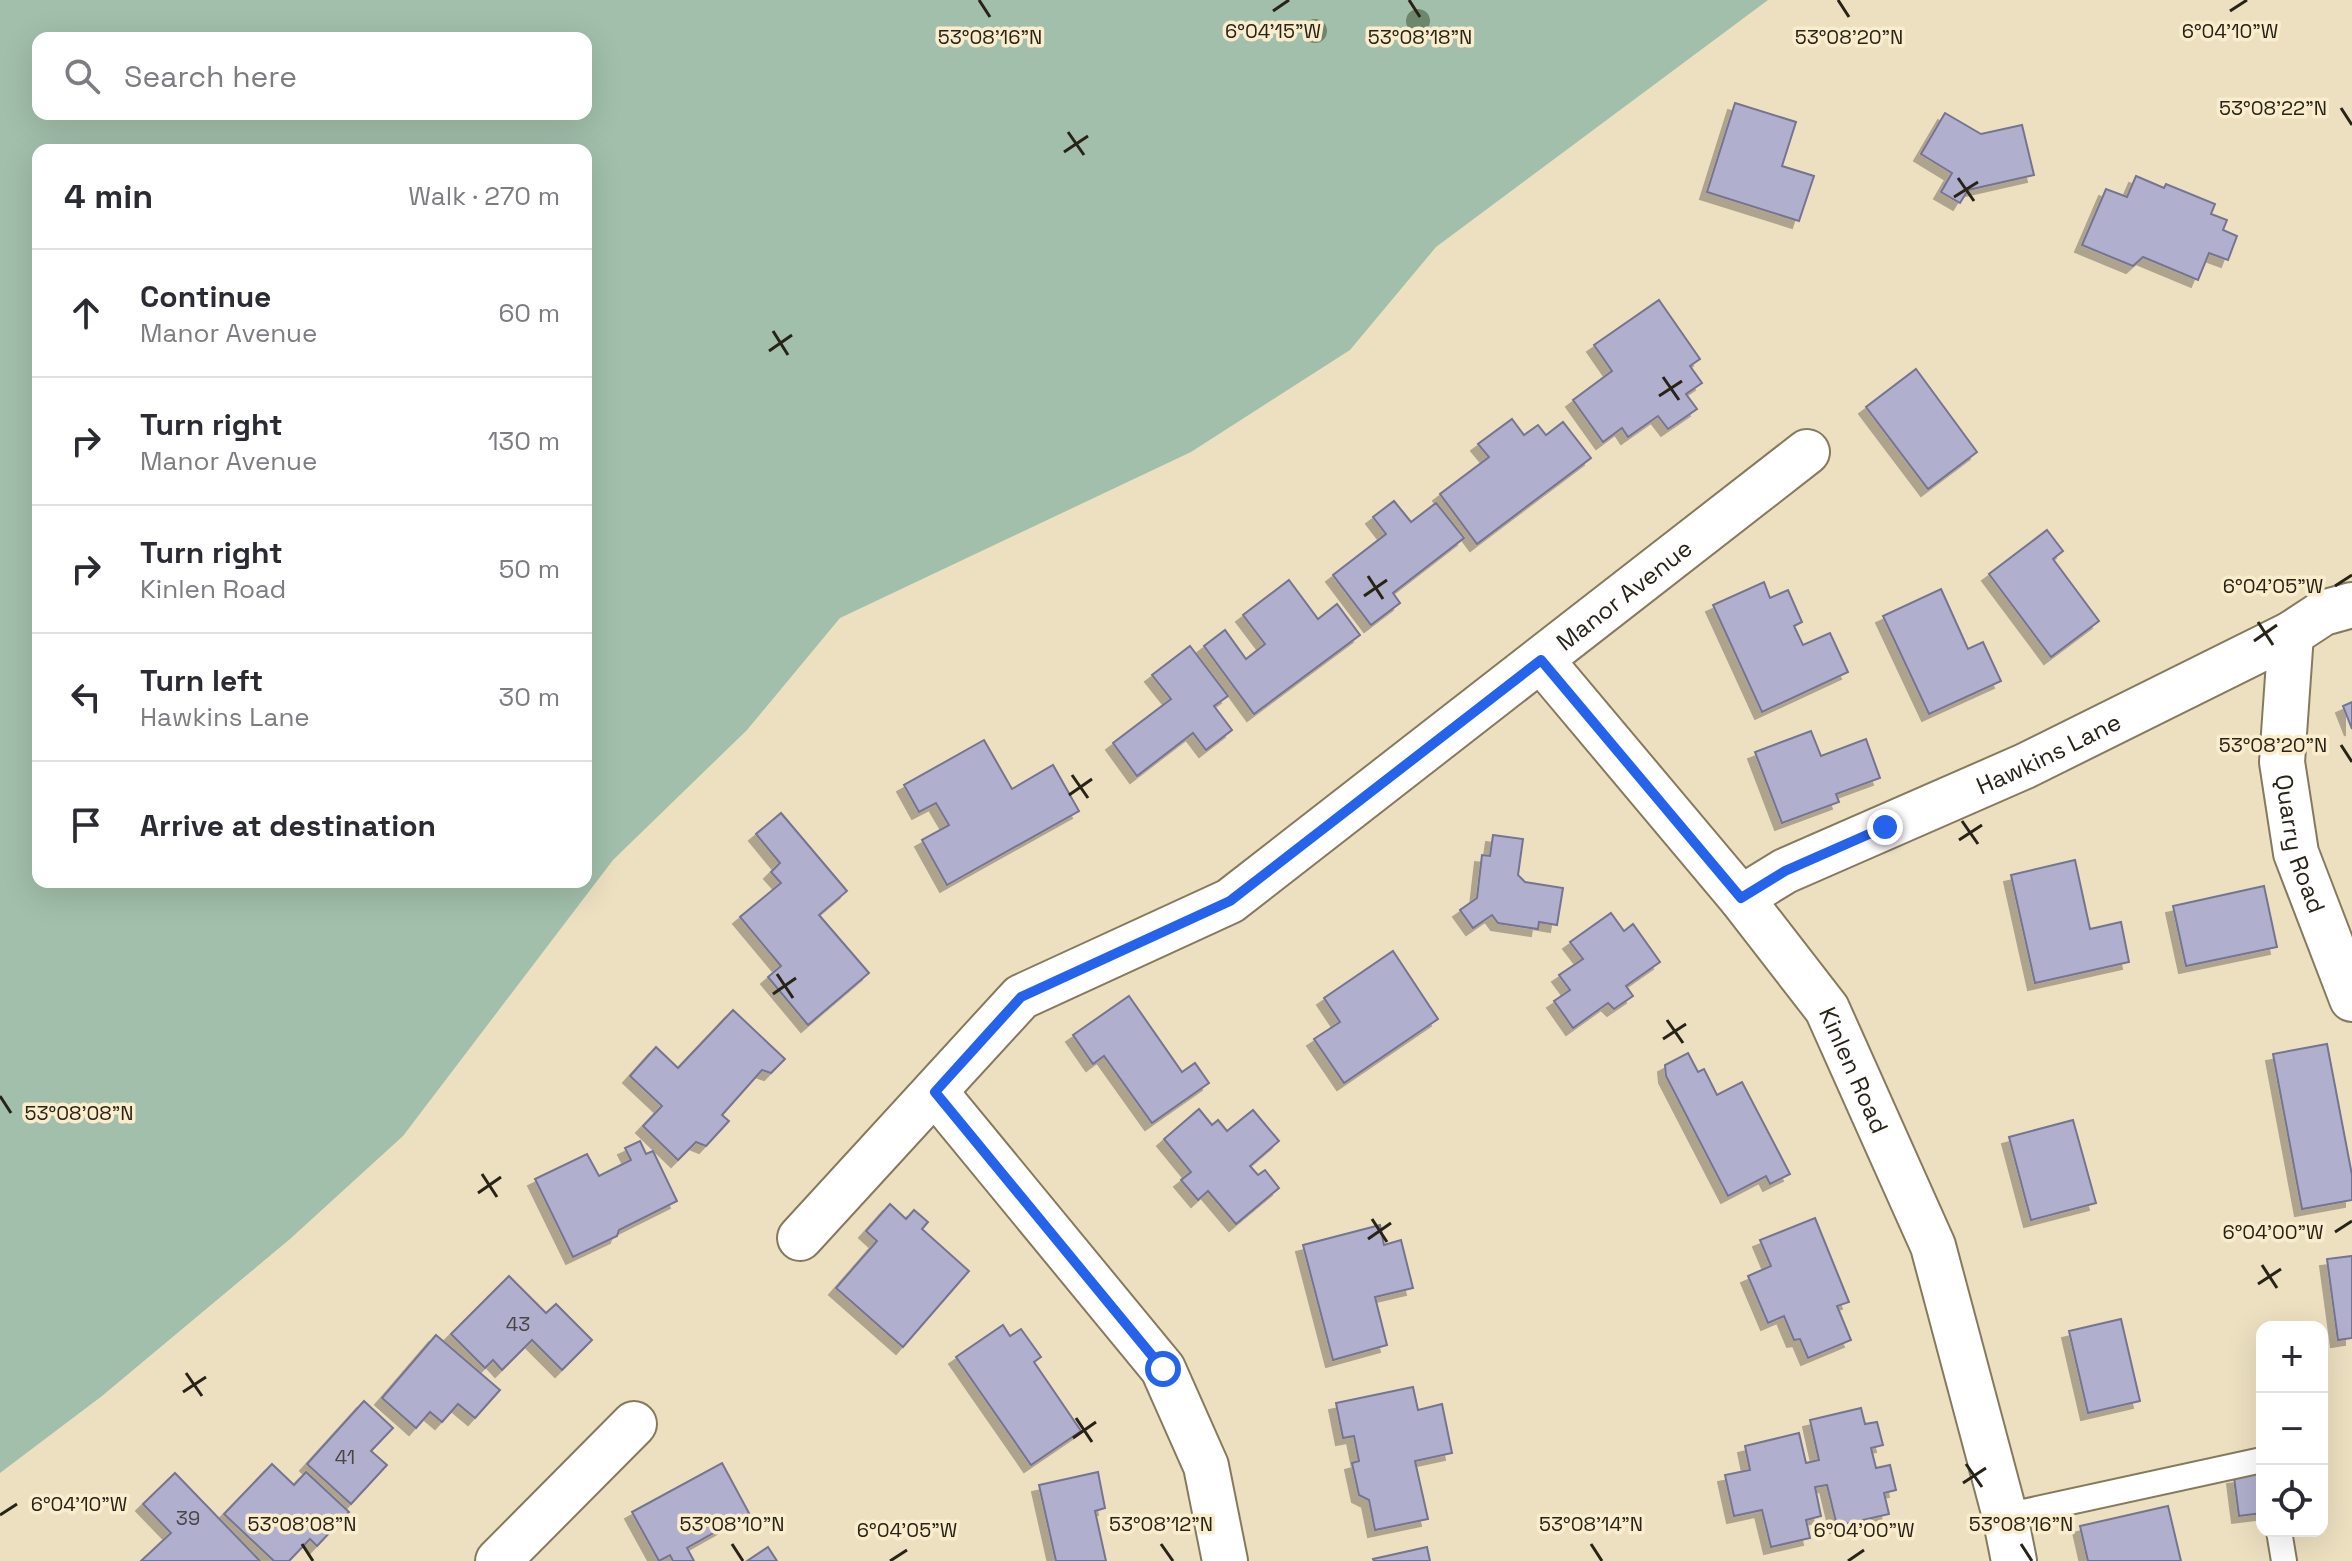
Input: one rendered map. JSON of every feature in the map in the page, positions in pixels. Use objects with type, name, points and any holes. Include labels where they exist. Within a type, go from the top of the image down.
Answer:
[{"type":"street","name":"Manor Avenue","points":[[800,1238],[1021,997],[1230,901],[1807,452]]},
{"type":"street","name":"Hawkins Lane","points":[[1741,898],[1785,871],[2025,766],[2291,634],[2323,613],[2352,605]]},
{"type":"street","name":"Quarry Road","points":[[2291,634],[2282,762],[2296,853],[2352,999]]},
{"type":"street","name":"Kinlen Road","points":[[1541,660],[1741,898],[1827,1009],[1933,1246],[2005,1516],[2014,1561]]},
{"type":"street","points":[[935,1092],[1163,1369],[1206,1466],[1225,1561]]},
{"type":"street","points":[[506,1559],[634,1424]]},
{"type":"lane","points":[[2005,1516],[2256,1461]]},
{"type":"lane","points":[[2280,1537],[2284,1561]]},
{"type":"green space","points":[[0,0],[1768,0],[1436,247],[1350,350],[1191,452],[840,618],[747,730],[613,860],[592,888],[592,144],[32,144],[32,888],[592,888],[403,1136],[290,1239],[102,1396],[0,1473]]},
{"type":"building","points":[[1735,103],[1796,122],[1782,166],[1814,176],[1799,221],[1707,192]]},
{"type":"building","points":[[1945,113],[1981,134],[2022,125],[2034,175],[1968,190],[1960,203],[1941,192],[1952,173],[1921,154]]},
{"type":"building","points":[[2136,176],[2164,188],[2166,184],[2215,204],[2211,214],[2227,220],[2223,230],[2237,236],[2228,260],[2209,253],[2198,280],[2143,257],[2133,266],[2082,245],[2106,189],[2127,197]]},
{"type":"building","points":[[1659,300],[1700,359],[1690,366],[1702,383],[1686,394],[1697,409],[1668,429],[1658,416],[1628,437],[1622,428],[1603,442],[1573,400],[1612,371],[1594,345]]},
{"type":"building","points":[[1916,369],[1977,452],[1928,489],[1866,407]]},
{"type":"building","points":[[1512,419],[1524,435],[1538,425],[1546,435],[1563,422],[1591,458],[1477,544],[1440,494],[1489,457],[1478,444]]},
{"type":"building","points":[[1394,501],[1411,522],[1436,503],[1464,538],[1393,593],[1400,603],[1371,625],[1333,575],[1386,534],[1373,517]]},
{"type":"building","points":[[2047,530],[2063,551],[2053,559],[2099,621],[2051,657],[1989,574]]},
{"type":"building","points":[[1289,580],[1318,619],[1337,604],[1360,635],[1254,714],[1204,646],[1225,630],[1246,659],[1265,644],[1243,615]]},
{"type":"building","points":[[1764,582],[1770,598],[1788,590],[1802,622],[1794,626],[1803,645],[1830,633],[1848,672],[1762,712],[1713,605]]},
{"type":"building","points":[[1941,589],[1968,649],[1983,642],[2001,681],[1929,714],[1883,616]]},
{"type":"building","points":[[1190,646],[1228,696],[1214,706],[1232,730],[1206,750],[1193,733],[1137,776],[1113,743],[1171,699],[1152,675]]},
{"type":"building","points":[[2352,702],[2352,729],[2343,706]]},
{"type":"building","points":[[1811,731],[1821,756],[1866,739],[1880,778],[1836,794],[1839,802],[1782,823],[1755,752]]},
{"type":"building","points":[[984,740],[1012,789],[1053,765],[1079,811],[947,885],[922,840],[949,825],[936,803],[919,812],[904,785]]},
{"type":"building","points":[[781,813],[847,891],[819,915],[869,973],[808,1025],[768,977],[781,966],[740,917],[781,883],[771,872],[780,863],[756,834]]},
{"type":"building","points":[[1493,835],[1523,839],[1518,875],[1525,882],[1563,888],[1557,925],[1539,922],[1538,929],[1498,923],[1492,915],[1473,928],[1460,910],[1477,898],[1482,855],[1490,856]]},
{"type":"building","points":[[2075,860],[2090,929],[2121,922],[2129,962],[2035,983],[2011,875]]},
{"type":"building","points":[[2264,886],[2277,947],[2186,966],[2173,906]]},
{"type":"building","points":[[1611,913],[1624,931],[1633,924],[1660,962],[1626,986],[1633,996],[1614,1009],[1608,1003],[1573,1028],[1554,1001],[1570,990],[1559,975],[1583,959],[1570,942]]},
{"type":"building","points":[[1393,951],[1438,1019],[1344,1083],[1314,1039],[1340,1022],[1324,998]]},
{"type":"building","points":[[1129,996],[1182,1072],[1195,1063],[1209,1083],[1152,1123],[1104,1056],[1093,1064],[1073,1035]]},
{"type":"building","points":[[733,1010],[785,1059],[771,1073],[762,1070],[722,1115],[729,1121],[706,1146],[696,1142],[678,1160],[643,1126],[662,1106],[630,1076],[656,1047],[678,1068]]},
{"type":"building","points":[[2327,1044],[2352,1175],[2352,1200],[2302,1209],[2273,1054]]},
{"type":"building","points":[[1688,1053],[1698,1072],[1704,1069],[1717,1095],[1742,1082],[1790,1174],[1770,1184],[1766,1176],[1728,1196],[1666,1076],[1665,1065]]},
{"type":"building","points":[[1199,1109],[1212,1125],[1218,1120],[1227,1131],[1253,1110],[1279,1141],[1250,1166],[1258,1175],[1265,1170],[1279,1188],[1236,1224],[1208,1191],[1198,1200],[1181,1180],[1191,1172],[1164,1139]]},
{"type":"building","points":[[2073,1120],[2096,1203],[2031,1220],[2009,1137]]},
{"type":"building","points":[[640,1141],[646,1154],[653,1151],[677,1201],[573,1257],[535,1179],[587,1154],[599,1176],[631,1160],[625,1148]]},
{"type":"building","points":[[890,1204],[906,1219],[914,1210],[928,1222],[922,1229],[969,1271],[903,1347],[836,1288],[877,1241],[866,1231]]},
{"type":"building","points":[[1815,1218],[1849,1302],[1837,1306],[1851,1340],[1808,1358],[1800,1339],[1794,1340],[1784,1316],[1768,1323],[1748,1276],[1771,1266],[1760,1240]]},
{"type":"building","points":[[1380,1225],[1384,1245],[1401,1240],[1413,1288],[1375,1297],[1387,1345],[1333,1360],[1303,1245]]},
{"type":"building","points":[[2352,1256],[2352,1338],[2338,1340],[2327,1259]]},
{"type":"building","points":[[509,1276],[546,1313],[556,1304],[592,1340],[562,1370],[532,1340],[502,1370],[493,1360],[485,1368],[451,1334]]},
{"type":"building","points":[[2121,1319],[2140,1401],[2088,1413],[2069,1331]]},
{"type":"building","points":[[1003,1325],[1010,1336],[1021,1329],[1041,1357],[1034,1362],[1081,1431],[1031,1465],[956,1357]]},
{"type":"building","points":[[436,1335],[500,1390],[475,1418],[458,1404],[442,1422],[430,1412],[416,1428],[382,1398]]},
{"type":"building","points":[[1413,1387],[1418,1410],[1442,1404],[1452,1453],[1415,1461],[1428,1519],[1375,1530],[1369,1500],[1359,1495],[1352,1463],[1359,1461],[1354,1436],[1343,1438],[1336,1403]]},
{"type":"building","points":[[364,1401],[393,1428],[371,1451],[387,1465],[351,1504],[307,1464]]},
{"type":"building","points":[[1861,1408],[1865,1424],[1877,1422],[1883,1445],[1871,1448],[1876,1468],[1890,1465],[1896,1490],[1884,1493],[1889,1514],[1837,1526],[1827,1485],[1815,1487],[1821,1516],[1806,1520],[1810,1538],[1771,1547],[1762,1510],[1734,1516],[1725,1475],[1750,1470],[1745,1446],[1799,1433],[1806,1463],[1819,1460],[1810,1420]]},
{"type":"building","points":[[722,1463],[749,1513],[687,1548],[694,1561],[673,1561],[670,1555],[659,1561],[632,1512]]},
{"type":"building","points":[[272,1464],[294,1485],[306,1472],[349,1512],[317,1546],[310,1539],[289,1561],[274,1561],[224,1514]]},
{"type":"building","points":[[1098,1472],[1105,1508],[1095,1511],[1106,1561],[1056,1561],[1039,1485]]},
{"type":"building","points":[[175,1473],[260,1561],[141,1561],[171,1533],[143,1504]]},
{"type":"building","points":[[2256,1474],[2256,1514],[2239,1516],[2234,1477]]},
{"type":"building","points":[[2168,1506],[2181,1561],[2088,1561],[2080,1526]]},
{"type":"building","points":[[768,1547],[777,1561],[747,1561]]},
{"type":"building","points":[[1427,1547],[1430,1561],[1373,1559]]},
{"type":"route","points":[[1163,1369],[935,1092],[1021,997],[1230,901],[1541,660],[1741,898],[1785,871],[1885,827]]}]
